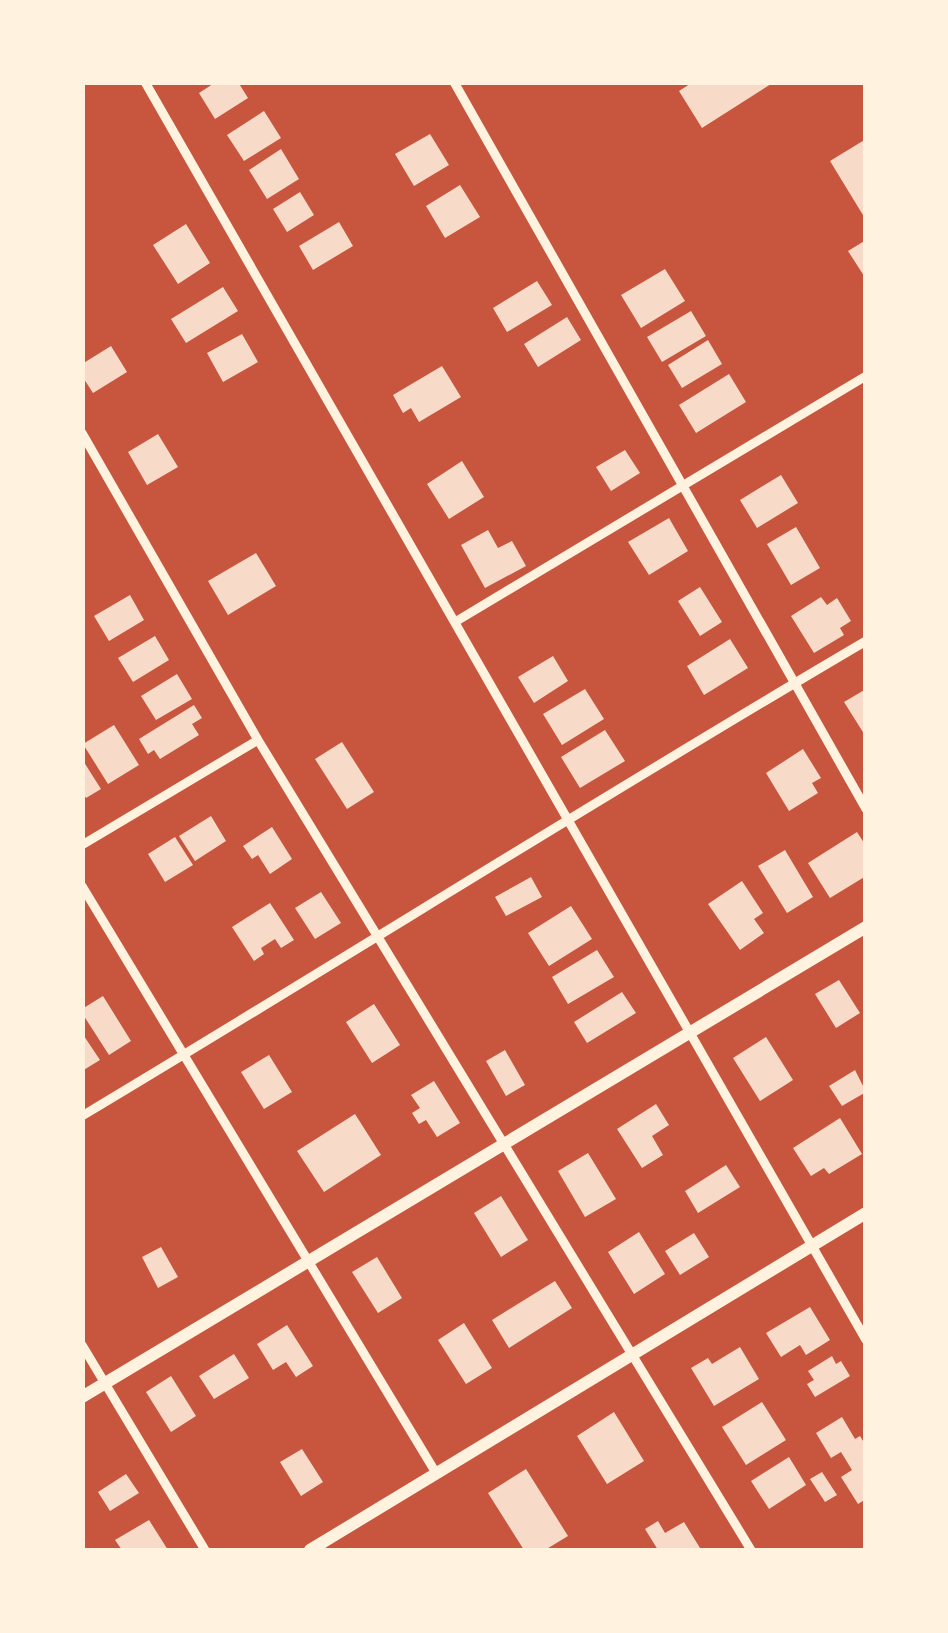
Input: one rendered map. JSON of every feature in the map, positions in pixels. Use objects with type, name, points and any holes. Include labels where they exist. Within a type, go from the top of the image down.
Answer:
[{"type":"main road","points":[[82,1397],[866,927]]},
{"type":"main road","points":[[310,1550],[866,1213]]},
{"type":"street","points":[[145,82],[866,1340]]},
{"type":"street","points":[[454,82],[866,809]]},
{"type":"street","points":[[454,622],[866,376]]},
{"type":"street","points":[[82,433],[258,740],[752,1550]]},
{"type":"street","points":[[82,1116],[378,938],[568,817],[866,641]]},
{"type":"street","points":[[82,844],[258,740]]},
{"type":"street","points":[[82,886],[436,1473]]},
{"type":"street","points":[[82,1346],[205,1550]]},
{"type":"building","points":[[216,82],[238,82],[248,98],[215,119],[199,93]]},
{"type":"building","points":[[693,82],[774,82],[702,128],[679,91]]},
{"type":"building","points":[[264,111],[281,138],[244,161],[227,135]]},
{"type":"building","points":[[430,134],[449,165],[414,186],[395,154]]},
{"type":"building","points":[[866,139],[866,220],[830,161]]},
{"type":"building","points":[[281,149],[299,179],[267,199],[249,170]]},
{"type":"building","points":[[460,185],[480,217],[445,238],[426,206]]},
{"type":"building","points":[[300,192],[314,215],[287,232],[273,209]]},
{"type":"building","points":[[339,222],[353,246],[313,270],[299,246]]},
{"type":"building","points":[[186,224],[210,263],[178,284],[153,245]]},
{"type":"building","points":[[866,240],[866,279],[848,251]]},
{"type":"building","points":[[665,269],[685,301],[641,328],[621,295]]},
{"type":"building","points":[[537,281],[552,305],[507,332],[493,308]]},
{"type":"building","points":[[223,287],[238,311],[186,343],[171,319]]},
{"type":"building","points":[[691,311],[706,336],[662,362],[647,337]]},
{"type":"building","points":[[567,317],[581,340],[538,367],[524,344]]},
{"type":"building","points":[[242,334],[258,362],[223,382],[207,353]]},
{"type":"building","points":[[708,340],[722,364],[682,388],[668,365]]},
{"type":"building","points":[[111,346],[127,372],[93,393],[82,376],[82,364]]},
{"type":"building","points":[[442,366],[461,397],[419,422],[411,408],[403,413],[393,395]]},
{"type":"building","points":[[729,374],[746,402],[696,433],[679,405]]},
{"type":"building","points":[[158,434],[178,467],[147,485],[128,452]]},
{"type":"building","points":[[625,450],[640,473],[611,491],[596,467]]},
{"type":"building","points":[[462,461],[484,497],[449,519],[427,484]]},
{"type":"building","points":[[781,475],[798,503],[757,528],[740,500]]},
{"type":"building","points":[[669,518],[688,551],[649,575],[628,542]]},
{"type":"building","points":[[796,527],[820,568],[791,585],[767,544]]},
{"type":"building","points":[[488,530],[498,548],[512,541],[526,566],[485,588],[461,545]]},
{"type":"building","points":[[256,553],[276,586],[228,615],[208,581]]},
{"type":"building","points":[[700,587],[722,622],[700,636],[678,601]]},
{"type":"building","points":[[130,595],[144,620],[109,641],[94,616]]},
{"type":"building","points":[[821,597],[827,605],[837,598],[851,621],[840,628],[844,635],[814,653],[791,616]]},
{"type":"building","points":[[155,636],[169,660],[133,682],[118,658]]},
{"type":"building","points":[[730,639],[748,668],[704,695],[687,666]]},
{"type":"building","points":[[553,656],[568,681],[534,703],[518,677]]},
{"type":"building","points":[[177,674],[192,699],[156,720],[141,696]]},
{"type":"building","points":[[585,689],[604,719],[562,745],[543,714]]},
{"type":"building","points":[[866,689],[866,737],[844,702]]},
{"type":"building","points":[[194,705],[202,718],[192,724],[199,735],[160,759],[154,750],[148,754],[139,739]]},
{"type":"building","points":[[114,725],[139,765],[108,784],[83,744]]},
{"type":"building","points":[[605,730],[625,761],[580,788],[561,757]]},
{"type":"building","points":[[342,742],[374,792],[347,809],[315,759]]},
{"type":"building","points":[[803,749],[821,778],[812,783],[818,793],[789,811],[766,773]]},
{"type":"building","points":[[82,759],[101,789],[86,798],[82,791]]},
{"type":"building","points":[[211,816],[226,841],[195,861],[179,836]]},
{"type":"building","points":[[272,827],[292,859],[270,874],[258,855],[252,859],[243,846]]},
{"type":"building","points":[[857,832],[866,846],[866,876],[830,898],[808,863]]},
{"type":"building","points":[[175,837],[193,865],[165,882],[148,854]]},
{"type":"building","points":[[785,850],[813,897],[787,913],[758,866]]},
{"type":"building","points":[[531,877],[542,897],[506,916],[495,897]]},
{"type":"building","points":[[742,881],[763,913],[754,919],[764,933],[740,950],[708,904]]},
{"type":"building","points":[[321,892],[341,923],[315,939],[295,908]]},
{"type":"building","points":[[270,903],[294,940],[281,948],[275,939],[261,948],[264,954],[254,961],[232,927]]},
{"type":"building","points":[[571,906],[592,939],[549,966],[528,933]]},
{"type":"building","points":[[597,950],[614,977],[568,1004],[552,977]]},
{"type":"building","points":[[839,980],[860,1013],[836,1028],[815,994]]},
{"type":"building","points":[[622,992],[636,1013],[587,1043],[574,1022]]},
{"type":"building","points":[[103,996],[131,1041],[109,1055],[82,1013],[82,1009]]},
{"type":"building","points":[[374,1004],[400,1045],[372,1063],[346,1022]]},
{"type":"building","points":[[82,1033],[100,1060],[82,1071]]},
{"type":"building","points":[[766,1037],[793,1080],[760,1101],[733,1058]]},
{"type":"building","points":[[505,1050],[525,1085],[506,1096],[486,1061]]},
{"type":"building","points":[[269,1055],[292,1092],[264,1109],[241,1072]]},
{"type":"building","points":[[855,1070],[866,1092],[842,1106],[829,1086]]},
{"type":"building","points":[[434,1081],[460,1123],[437,1137],[426,1120],[419,1124],[412,1113],[420,1108],[411,1095]]},
{"type":"building","points":[[656,1104],[669,1125],[652,1136],[663,1155],[642,1168],[617,1129]]},
{"type":"building","points":[[355,1114],[381,1155],[324,1192],[297,1151]]},
{"type":"building","points":[[840,1118],[862,1154],[829,1174],[824,1168],[811,1176],[793,1148]]},
{"type":"building","points":[[588,1153],[616,1199],[585,1217],[558,1171]]},
{"type":"building","points":[[726,1165],[740,1187],[698,1213],[685,1191]]},
{"type":"building","points":[[501,1196],[528,1240],[501,1257],[474,1213]]},
{"type":"building","points":[[639,1232],[665,1274],[634,1294],[608,1252]]},
{"type":"building","points":[[694,1233],[709,1257],[680,1275],[665,1251]]},
{"type":"building","points":[[161,1247],[178,1277],[158,1288],[142,1257]]},
{"type":"building","points":[[377,1257],[402,1298],[378,1313],[352,1272]]},
{"type":"building","points":[[555,1281],[572,1308],[509,1348],[492,1320]]},
{"type":"building","points":[[810,1307],[830,1340],[806,1355],[800,1345],[781,1357],[766,1333]]},
{"type":"building","points":[[464,1323],[492,1368],[466,1384],[438,1340]]},
{"type":"building","points":[[287,1325],[313,1366],[296,1377],[286,1362],[273,1370],[257,1344]]},
{"type":"building","points":[[740,1347],[759,1379],[714,1406],[691,1368],[708,1358],[712,1364]]},
{"type":"building","points":[[234,1354],[249,1378],[214,1399],[199,1376]]},
{"type":"building","points":[[832,1356],[836,1364],[841,1361],[850,1376],[815,1397],[807,1384],[814,1380],[808,1371]]},
{"type":"building","points":[[171,1376],[196,1416],[171,1432],[146,1392]]},
{"type":"building","points":[[762,1402],[786,1440],[746,1465],[722,1427]]},
{"type":"building","points":[[614,1412],[644,1461],[607,1484],[577,1436]]},
{"type":"building","points":[[842,1417],[855,1439],[860,1436],[866,1446],[866,1499],[858,1504],[841,1477],[852,1470],[841,1452],[831,1458],[816,1433]]},
{"type":"building","points":[[302,1449],[323,1482],[301,1496],[280,1462]]},
{"type":"building","points":[[789,1457],[806,1485],[769,1509],[751,1481]]},
{"type":"building","points":[[526,1469],[568,1536],[545,1550],[524,1550],[488,1493]]},
{"type":"building","points":[[822,1472],[837,1495],[825,1502],[810,1479]]},
{"type":"building","points":[[126,1474],[139,1493],[110,1511],[98,1492]]},
{"type":"building","points":[[149,1520],[168,1550],[122,1550],[115,1540]]},
{"type":"building","points":[[658,1521],[665,1533],[684,1522],[700,1548],[658,1550],[645,1529]]}]
